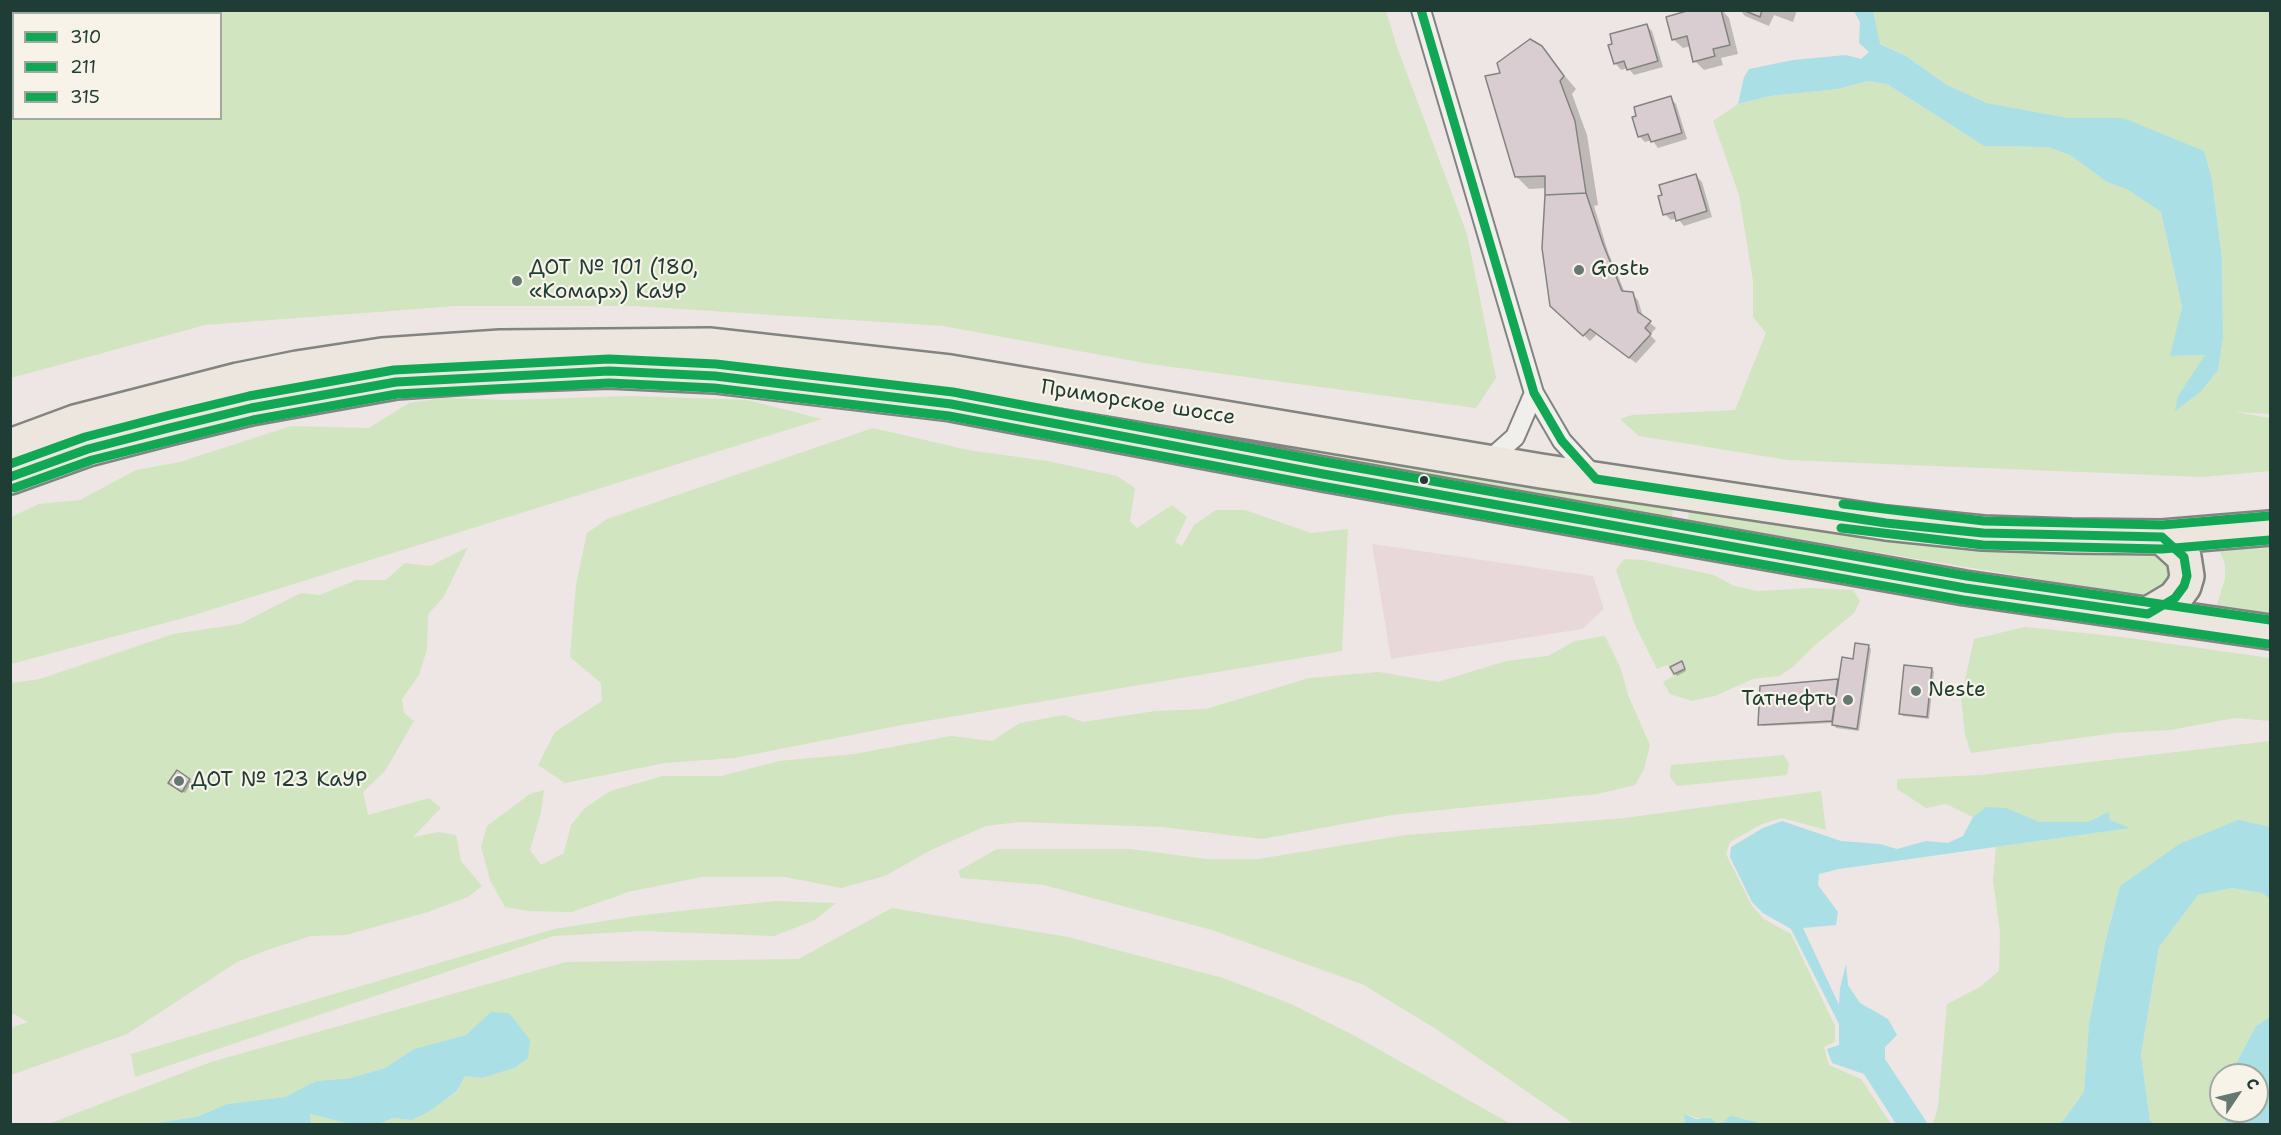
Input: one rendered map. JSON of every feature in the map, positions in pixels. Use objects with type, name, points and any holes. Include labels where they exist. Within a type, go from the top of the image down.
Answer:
[{"type":"highway","name":"Приморское шоссе","points":[[10,446],[75,422],[287,370],[382,355],[500,347],[709,345],[892,365],[1886,523],[1961,531],[2162,537],[2271,528]]},
{"type":"highway","name":"Приморское шоссе","points":[[10,477],[88,449],[251,408],[396,382],[609,371],[715,376],[951,404],[1954,586],[2271,632]]},
{"type":"highway","points":[[1062,425],[1067,392]]},
{"type":"highway","points":[[2148,614],[2175,598],[2184,586],[2187,576],[2184,557],[2162,537]]},
{"type":"street","points":[[1421,10],[1534,393],[1562,441],[1596,478]]},
{"type":"street","points":[[1488,461],[1515,438],[1534,393]]},
{"type":"shaded area","points":[[1372,544],[1593,576],[1604,609],[1582,629],[1391,659]]},
{"type":"green space","points":[[11,10],[1386,11],[1397,47],[1467,234],[1496,378],[1476,408],[1150,364],[943,326],[635,306],[456,306],[205,325],[11,378]]},
{"type":"green space","points":[[1873,11],[2270,11],[2270,414],[2234,412],[2270,418],[2270,471],[2203,477],[1788,460],[1639,436],[1620,419],[1632,415],[1735,410],[1766,333],[1753,317],[1753,281],[1739,195],[1713,121],[1738,104],[1770,96],[1838,89],[1867,81],[1887,84],[1984,146],[2048,147],[2070,155],[2107,182],[2127,188],[2161,212],[2182,307],[2171,356],[2206,355],[2178,396],[2218,370],[2223,338],[2222,259],[2212,180],[2123,118],[2068,118],[1987,103],[1947,85],[1906,56],[1879,43]]},
{"type":"green space","points":[[631,396],[747,400],[822,419],[191,616],[11,664],[11,517],[39,504],[80,500],[136,470],[180,462],[291,426],[369,428],[409,403],[443,398],[508,400]]},
{"type":"green space","points":[[1084,407],[1673,508],[1672,519],[1084,416]]},
{"type":"green space","points":[[873,428],[968,450],[1047,461],[1117,476],[1135,488],[1130,521],[1137,528],[1172,505],[1187,517],[1175,542],[1182,546],[1194,525],[1216,510],[1245,510],[1311,533],[1348,529],[1342,651],[902,725],[734,758],[665,763],[565,783],[538,765],[555,732],[602,701],[601,683],[570,657],[576,585],[587,533],[607,519]]},
{"type":"green space","points":[[1689,511],[1892,539],[2124,556],[2167,553],[2178,574],[2154,597],[2135,595],[1688,521]]},
{"type":"green space","points":[[2270,541],[2270,617],[2216,608],[2225,579],[2225,564],[2218,547]]},
{"type":"green space","points":[[468,547],[443,598],[428,614],[427,649],[419,675],[402,699],[404,713],[414,721],[385,771],[363,792],[368,815],[429,798],[441,808],[413,837],[439,832],[456,835],[461,861],[482,886],[468,897],[428,912],[346,935],[311,936],[237,962],[127,1034],[11,1075],[11,1028],[28,1022],[14,1014],[11,1015],[11,683],[40,679],[173,634],[240,624],[301,593],[320,595],[356,580],[386,580],[405,563],[430,566]]},
{"type":"green space","points":[[1624,559],[1644,560],[1714,575],[1734,586],[1758,591],[1810,588],[1853,590],[1860,601],[1854,613],[1814,646],[1793,667],[1779,676],[1753,679],[1715,696],[1692,701],[1670,694],[1663,682],[1673,676],[1667,665],[1657,669],[1635,625],[1616,570]]},
{"type":"green space","points":[[2025,627],[2122,637],[2270,658],[2270,721],[2235,718],[2170,730],[2115,733],[1971,753],[1965,735],[1961,698],[1974,639]]},
{"type":"green space","points":[[1605,636],[1621,669],[1628,695],[1650,745],[1644,769],[1635,785],[1597,794],[1392,815],[1262,839],[1162,827],[1019,822],[986,826],[929,851],[885,876],[841,888],[785,877],[702,877],[628,892],[572,912],[528,911],[505,907],[490,880],[481,847],[487,826],[530,794],[544,790],[541,812],[530,850],[541,865],[564,853],[571,825],[585,808],[610,791],[663,776],[721,776],[779,761],[854,754],[951,736],[992,741],[1020,723],[1064,715],[1083,722],[1155,711],[1206,709],[1309,678],[1379,672],[1438,682],[1506,661],[1548,656],[1575,641]]},
{"type":"green space","points":[[2270,741],[2270,827],[2232,823],[2179,844],[2120,886],[2105,943],[2089,1023],[2084,1092],[2063,1121],[2056,1124],[1933,1124],[1938,1106],[1947,1004],[1980,987],[1999,971],[2000,932],[1993,881],[1996,847],[2128,828],[2110,820],[2109,813],[2088,822],[2039,822],[1986,807],[1973,817],[1946,804],[1926,808],[1897,789],[1897,779],[1980,775]]},
{"type":"green space","points":[[1784,755],[1789,764],[1787,775],[1677,786],[1670,777],[1671,765]]},
{"type":"green space","points":[[1821,791],[1826,830],[1782,818],[1762,824],[1730,842],[1726,854],[1752,906],[1764,919],[1791,934],[1835,1026],[1835,1042],[1824,1047],[1829,1065],[1861,1079],[1891,1124],[1757,1124],[1757,1122],[1741,1118],[1716,1123],[1684,1114],[1685,1124],[1574,1124],[1439,1031],[1364,985],[1212,930],[1044,885],[961,878],[958,871],[997,849],[1131,849],[1206,859],[1258,859],[1406,835],[1625,818]]},
{"type":"green space","points":[[2232,888],[2262,893],[2270,899],[2270,1017],[2256,1026],[2236,1063],[2209,1063],[2209,1123],[2226,1124],[2155,1124],[2150,1121],[2141,1055],[2159,947],[2198,895]]},
{"type":"green space","points":[[775,901],[836,903],[815,920],[774,936],[642,931],[553,936],[135,1077],[131,1054],[554,929],[643,915]]},
{"type":"green space","points":[[892,908],[1068,937],[1223,978],[1291,1004],[1355,1036],[1511,1124],[379,1124],[393,1118],[411,1120],[457,1092],[465,1076],[482,1078],[514,1068],[492,1012],[466,1035],[414,1049],[385,1068],[351,1078],[316,1081],[285,1097],[227,1104],[196,1117],[149,1124],[48,1124],[211,1062],[566,962],[798,959]]},
{"type":"green space","points":[[309,1114],[349,1124],[311,1124]]},
{"type":"water","points":[[1854,11],[1873,11],[1880,44],[1906,56],[1947,85],[1987,103],[2068,118],[2123,118],[2204,151],[2212,180],[2222,259],[2223,338],[2218,370],[2200,392],[2175,411],[2178,396],[2205,355],[2170,356],[2182,307],[2161,212],[2127,189],[2107,182],[2070,155],[2048,147],[1984,146],[1887,84],[1867,81],[1838,89],[1770,96],[1738,104],[1744,77],[1749,69],[1793,60],[1846,55],[1861,59],[1869,52],[1859,43],[1860,22]]},
{"type":"water","points":[[1986,807],[2006,808],[2039,822],[2088,822],[2109,812],[2110,820],[2130,828],[1839,869],[1819,874],[1818,885],[1838,912],[1836,925],[1803,928],[1839,1005],[1840,988],[1846,964],[1848,985],[1860,1003],[1888,1019],[1897,1035],[1885,1047],[1885,1059],[1928,1124],[1896,1124],[1864,1074],[1832,1063],[1827,1049],[1839,1045],[1839,1024],[1791,929],[1763,913],[1752,902],[1730,857],[1731,847],[1763,828],[1782,821],[1841,841],[1880,844],[1897,849],[1926,841],[1948,843],[1963,836],[1973,817]]},
{"type":"water","points":[[2238,820],[2270,827],[2270,899],[2262,893],[2232,888],[2198,895],[2159,947],[2141,1055],[2150,1121],[2155,1124],[2056,1124],[2063,1121],[2084,1092],[2089,1023],[2105,943],[2120,886],[2179,844]]},
{"type":"water","points":[[491,1012],[509,1013],[530,1040],[528,1058],[514,1068],[482,1078],[465,1076],[457,1091],[428,1112],[411,1120],[393,1118],[379,1124],[349,1124],[310,1114],[311,1124],[149,1124],[196,1117],[227,1104],[285,1097],[316,1081],[351,1078],[385,1068],[414,1049],[466,1035]]},
{"type":"water","points":[[2270,1017],[2270,1124],[2226,1124],[2269,1123],[2269,1063],[2236,1063],[2256,1026]]},
{"type":"water","points":[[1684,1114],[1696,1119],[1711,1118],[1716,1123],[1723,1122],[1731,1116],[1757,1122],[1757,1124],[1685,1124]]},
{"type":"building","points":[[1690,10],[1721,10],[1730,45],[1713,49],[1715,56],[1693,62],[1687,36],[1672,40],[1666,17]]},
{"type":"building","points":[[1743,10],[1762,10],[1760,17]]},
{"type":"building","points":[[1647,24],[1658,61],[1627,70],[1624,61],[1614,64],[1608,45],[1612,44],[1610,34]]},
{"type":"building","points":[[1530,39],[1542,46],[1564,76],[1560,81],[1575,121],[1586,193],[1545,195],[1545,176],[1515,177],[1485,76],[1500,73],[1497,63]]},
{"type":"building","points":[[1671,96],[1682,133],[1651,142],[1648,134],[1638,137],[1632,117],[1636,116],[1634,107]]},
{"type":"building","points":[[1696,174],[1707,211],[1676,221],[1674,212],[1663,215],[1658,196],[1662,195],[1659,185]]},
{"type":"building","name":"Gostь","points":[[1586,193],[1622,291],[1633,292],[1638,312],[1651,321],[1645,328],[1651,334],[1629,358],[1590,329],[1583,336],[1550,306],[1542,248],[1545,195]]},
{"type":"building","name":"Татнефть","points":[[1855,643],[1869,645],[1857,729],[1832,725],[1842,657],[1853,659]]},
{"type":"building","points":[[1682,661],[1685,669],[1674,674],[1670,667]]},
{"type":"building","name":"Neste","points":[[1904,665],[1932,668],[1927,717],[1899,714]]},
{"type":"building","points":[[1838,679],[1832,721],[1758,725],[1760,686]]},
{"type":"building","name":"ДОТ № 123 КаУР","points":[[177,770],[190,779],[182,792],[168,783]]},
{"type":"transit line","name":"310","points":[[10,477],[88,449],[169,428],[251,408],[396,382],[609,371],[715,376],[951,404],[1323,474],[1965,588],[2148,614],[2175,598],[2184,586],[2187,576],[2184,557],[2162,537],[1983,533],[1886,523],[1596,479],[1562,441],[1534,393],[1421,10]]},
{"type":"transit line","name":"315","points":[[10,464],[85,437],[166,416],[249,396],[394,370],[609,359],[716,364],[953,392],[1325,462],[1967,576],[2270,620]]},
{"type":"transit line","name":"211","points":[[14,488],[92,460],[253,420],[397,394],[609,383],[714,388],[949,416],[1321,486],[1963,600],[2268,644]]},
{"type":"transit line","name":"315","points":[[1843,504],[1984,521],[2162,525],[2269,516]]},
{"type":"transit line","name":"211","points":[[1841,528],[1983,545],[2162,549],[2270,540]]},
{"type":"place","name":"Gostь","points":[[1579,270]]},
{"type":"place","name":"ДОТ № 101 (180, «Комар») КаУР","points":[[517,281]]},
{"type":"place","name":"Neste","points":[[1916,691]]},
{"type":"place","name":"Татнефть","points":[[1848,700]]},
{"type":"place","name":"ДОТ № 123 КаУР","points":[[179,781]]}]
